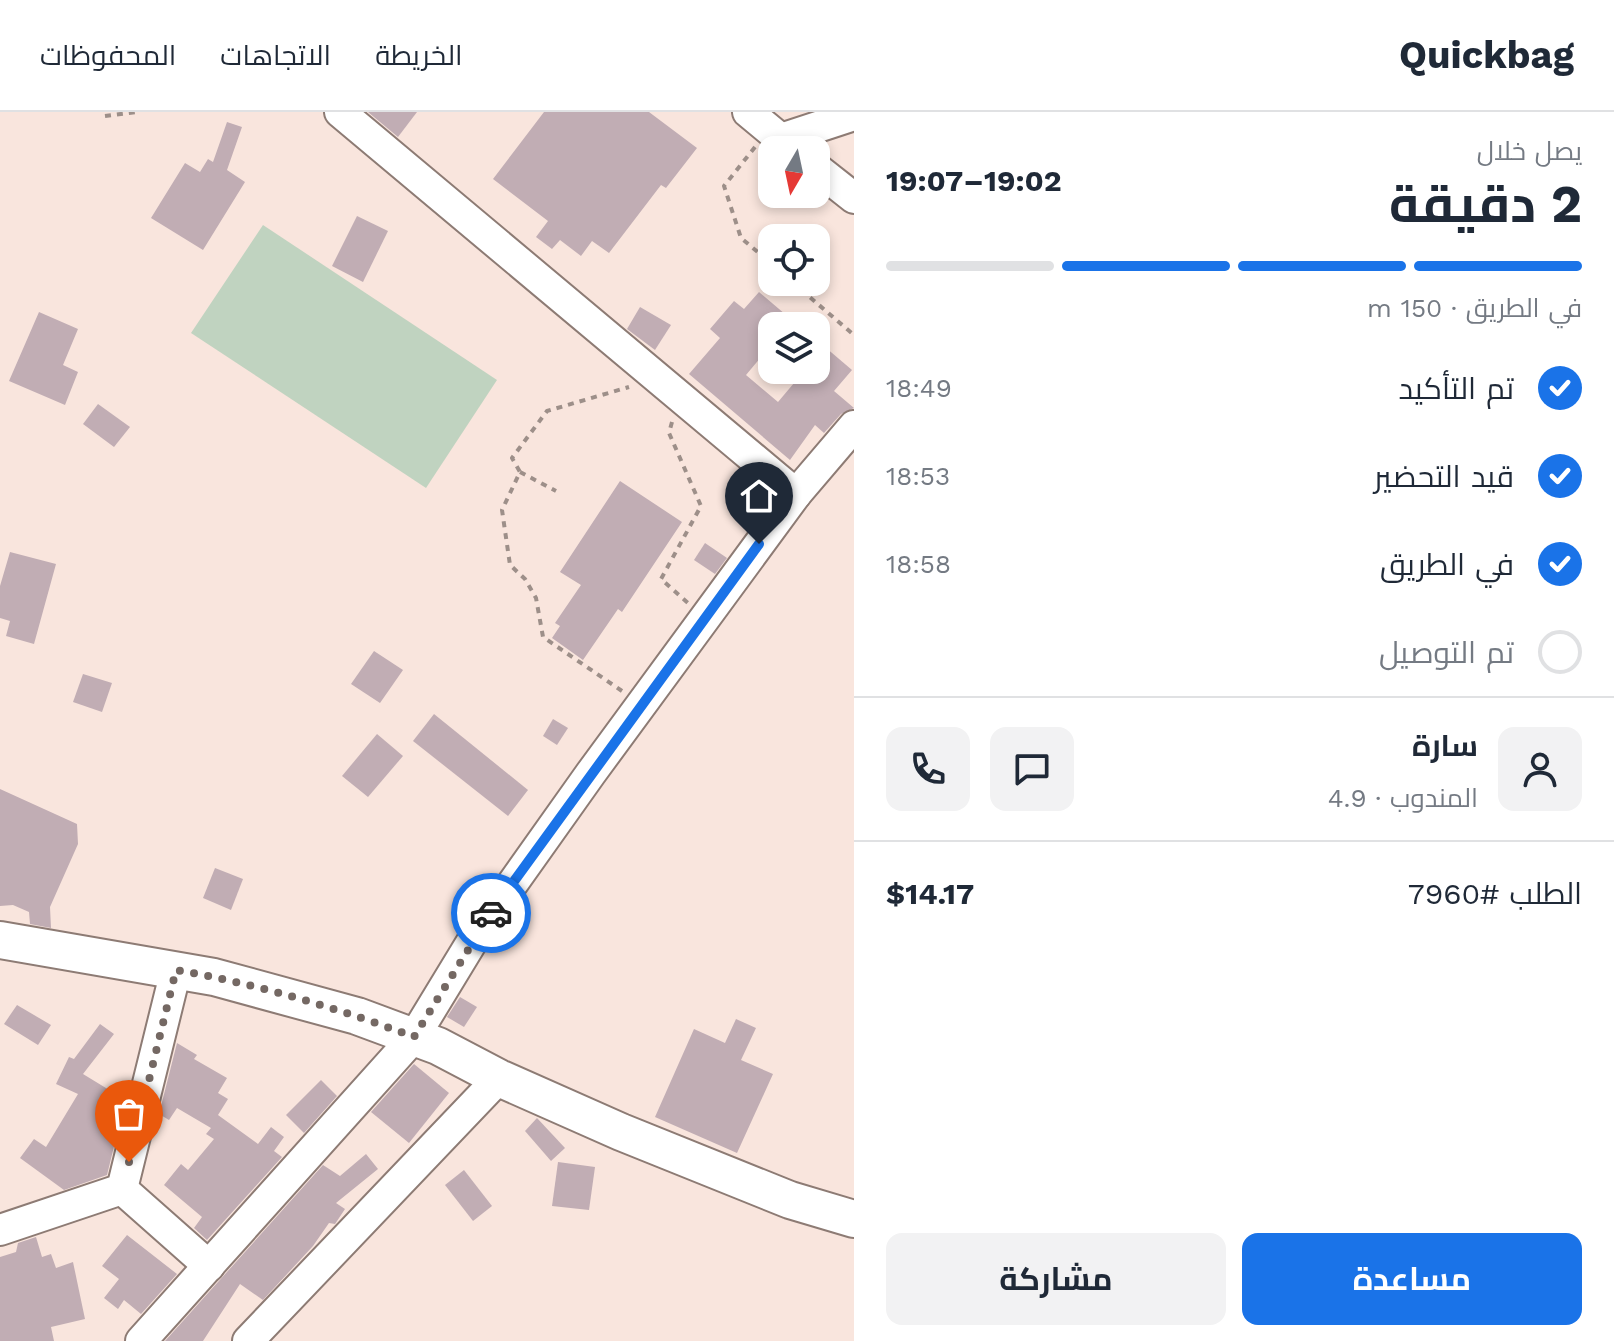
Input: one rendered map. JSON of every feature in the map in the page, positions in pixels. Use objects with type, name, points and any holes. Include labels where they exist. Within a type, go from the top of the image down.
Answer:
[{"type":"main road","points":[[0,940],[214,977],[357,1016],[438,1046],[499,1078],[621,1132],[790,1200],[854,1219]]},
{"type":"street","points":[[340,112],[796,494]]},
{"type":"street","points":[[773,132],[854,115]]},
{"type":"street","points":[[830,179],[854,198]]},
{"type":"street","points":[[141,1341],[414,1037],[476,935],[591,773],[796,494],[854,426]]},
{"type":"street","points":[[122,1189],[176,970]]},
{"type":"street","points":[[248,1341],[499,1078]]},
{"type":"street","points":[[122,1189],[209,1266]]},
{"type":"street","points":[[0,1230],[122,1189]]},
{"type":"path","points":[[105,116],[136,112]]},
{"type":"path","points":[[758,252],[741,238],[724,186],[773,132]]},
{"type":"path","points":[[808,296],[854,335]]},
{"type":"path","points":[[556,491],[520,472],[512,458],[547,411],[668,387],[669,433],[701,506],[661,579],[705,618]]},
{"type":"path","points":[[520,472],[502,510],[510,565],[525,579],[536,598],[543,637],[641,704]]},
{"type":"green space","points":[[263,225],[497,380],[426,488],[191,333]]},
{"type":"building","points":[[368,112],[417,112],[398,137]]},
{"type":"building","points":[[544,112],[649,112],[697,148],[666,188],[661,185],[609,253],[592,241],[581,256],[560,240],[552,249],[536,237],[548,221],[493,179]]},
{"type":"building","points":[[227,122],[242,127],[227,170],[245,182],[203,250],[151,218],[185,163],[200,172],[208,159],[213,162]]},
{"type":"building","points":[[357,216],[388,231],[363,282],[332,266]]},
{"type":"building","points":[[758,293],[783,312],[758,312],[758,361],[746,375],[778,402],[793,384],[830,384],[830,351],[852,370],[834,391],[854,408],[841,414],[824,433],[815,425],[790,460],[689,374],[720,338],[710,329],[734,301],[744,309]]},
{"type":"building","points":[[640,307],[671,325],[655,350],[627,329]]},
{"type":"building","points":[[39,312],[78,329],[63,365],[78,372],[65,405],[9,381]]},
{"type":"building","points":[[98,404],[130,427],[114,447],[83,424]]},
{"type":"building","points":[[620,481],[682,522],[622,612],[618,609],[583,660],[552,638],[560,626],[555,623],[581,585],[560,572]]},
{"type":"building","points":[[705,543],[727,558],[715,574],[694,560]]},
{"type":"building","points":[[10,552],[56,564],[34,644],[6,636],[10,621],[0,618],[0,586]]},
{"type":"building","points":[[374,651],[403,670],[380,703],[351,684]]},
{"type":"building","points":[[83,674],[112,683],[102,712],[73,702]]},
{"type":"building","points":[[434,714],[528,790],[508,816],[413,741]]},
{"type":"building","points":[[553,719],[568,728],[557,745],[543,736]]},
{"type":"building","points":[[377,734],[403,756],[368,797],[342,776]]},
{"type":"building","points":[[0,789],[77,824],[78,844],[50,907],[51,928],[30,924],[29,912],[13,905],[0,906]]},
{"type":"building","points":[[215,868],[243,879],[231,910],[203,898]]},
{"type":"building","points":[[460,997],[477,1007],[464,1027],[447,1017]]},
{"type":"building","points":[[17,1005],[51,1025],[38,1045],[4,1024]]},
{"type":"building","points":[[736,1019],[756,1028],[741,1060],[773,1074],[737,1153],[655,1117],[694,1029],[725,1043]]},
{"type":"building","points":[[100,1024],[114,1034],[83,1074],[119,1096],[106,1117],[119,1126],[107,1175],[64,1190],[20,1158],[34,1139],[46,1147],[78,1094],[56,1084],[69,1057],[74,1059]]},
{"type":"building","points":[[177,1043],[197,1055],[194,1059],[227,1078],[218,1093],[228,1099],[218,1115],[258,1144],[271,1127],[284,1137],[274,1151],[282,1157],[207,1240],[194,1228],[202,1217],[164,1185],[181,1164],[188,1170],[214,1139],[206,1134],[211,1128],[177,1108],[169,1120],[159,1114]]},
{"type":"building","points":[[414,1064],[449,1093],[409,1143],[371,1112]]},
{"type":"building","points":[[321,1080],[337,1096],[304,1133],[286,1115]]},
{"type":"building","points":[[537,1118],[565,1148],[551,1161],[525,1131]]},
{"type":"building","points":[[366,1154],[378,1169],[336,1203],[345,1209],[335,1224],[329,1223],[313,1246],[263,1300],[240,1284],[203,1341],[165,1341],[323,1165],[340,1176]]},
{"type":"building","points":[[558,1162],[595,1167],[589,1210],[552,1206]]},
{"type":"building","points":[[464,1170],[492,1206],[473,1221],[445,1185]]},
{"type":"building","points":[[127,1235],[177,1274],[141,1314],[124,1300],[118,1309],[104,1298],[119,1279],[102,1266]]},
{"type":"building","points":[[36,1237],[42,1257],[51,1254],[56,1268],[73,1262],[85,1319],[51,1327],[54,1341],[0,1341],[0,1257],[16,1252],[18,1243]]},
{"type":"way so far","points":[[129,1162],[176,970],[214,977],[357,1016],[414,1037],[491,913]]},
{"type":"route","points":[[491,913],[759,544]]}]
